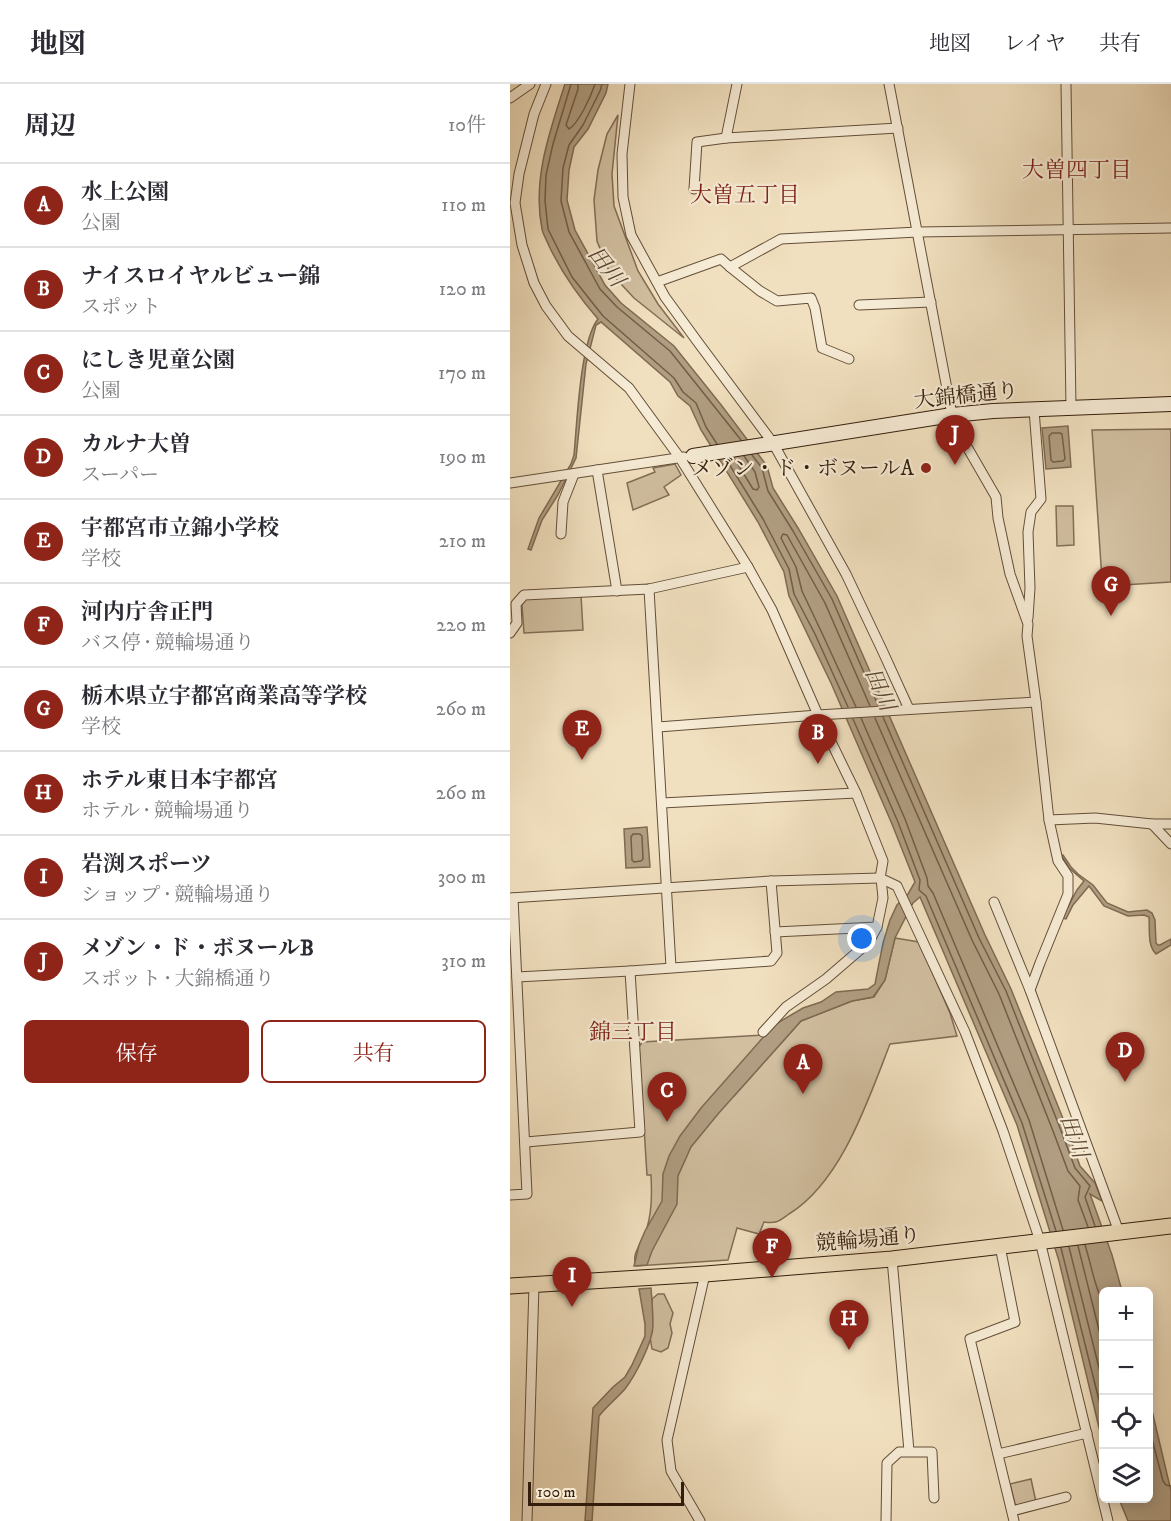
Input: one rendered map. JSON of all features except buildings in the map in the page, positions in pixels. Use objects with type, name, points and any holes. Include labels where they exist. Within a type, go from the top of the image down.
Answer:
[{"type":"main road","points":[[1114,1233],[1171,1226]]},
{"type":"main road","name":"競輪場通り","points":[[510,1286],[892,1259],[1114,1233]]},
{"type":"street","points":[[510,98],[530,84]]},
{"type":"street","points":[[546,84],[534,114],[513,203],[522,245],[534,283],[546,306],[568,336],[629,388],[686,457],[772,610],[822,715],[883,861],[880,878],[883,898],[877,927],[869,942],[826,979],[786,1007],[763,1032]]},
{"type":"street","points":[[630,84],[622,154],[623,197],[631,235],[666,297],[690,333],[770,443],[846,574],[909,710]]},
{"type":"street","points":[[726,138],[737,84]]},
{"type":"street","points":[[890,84],[952,415],[955,426],[996,498],[1010,574],[1028,624]]},
{"type":"street","points":[[1066,84],[1071,408]]},
{"type":"street","points":[[694,189],[697,142],[726,138],[898,128]]},
{"type":"street","points":[[730,267],[781,239],[918,232],[1171,228]]},
{"type":"street","points":[[657,282],[721,259],[760,291],[777,301],[811,298],[822,348],[849,358]]},
{"type":"street","points":[[859,305],[931,302]]},
{"type":"street","name":"大錦橋通り","points":[[686,457],[952,415],[993,411],[1171,404]]},
{"type":"street","points":[[1030,990],[1068,894],[1068,876],[1058,861],[1049,820],[1027,636],[1030,588],[1028,532],[1031,513],[1041,499],[1034,410]]},
{"type":"street","points":[[510,483],[686,457]]},
{"type":"street","points":[[597,470],[617,591]]},
{"type":"street","points":[[561,534],[563,502],[574,474]]},
{"type":"street","points":[[510,633],[517,623],[516,604],[524,595],[649,589],[748,567]]},
{"type":"street","points":[[649,589],[671,967]]},
{"type":"street","points":[[658,727],[1036,702]]},
{"type":"street","points":[[662,803],[856,793]]},
{"type":"street","points":[[1049,820],[1095,818],[1171,824]]},
{"type":"street","points":[[1152,824],[1171,844]]},
{"type":"street","points":[[510,1195],[527,1194],[526,1142],[511,898],[771,881],[880,878],[897,886],[965,1032],[1045,1240],[1108,1521]]},
{"type":"street","points":[[517,977],[771,961],[777,952],[771,881]]},
{"type":"street","points":[[994,902],[1030,990],[1114,1233]]},
{"type":"street","points":[[775,932],[877,927]]},
{"type":"street","points":[[526,1142],[640,1132],[630,971]]},
{"type":"street","points":[[1000,1246],[1015,1322],[970,1339],[1013,1516],[1066,1497]]},
{"type":"street","points":[[892,1259],[909,1451]]},
{"type":"street","points":[[700,1521],[671,1471],[667,1440],[705,1274]]},
{"type":"street","points":[[527,1521],[534,1285]]},
{"type":"street","points":[[998,1454],[1087,1433]]},
{"type":"street","points":[[886,1521],[887,1463],[899,1452],[932,1452],[934,1498]]},
{"type":"shaded area","points":[[618,115],[612,174],[614,206],[638,271],[658,304],[684,338],[634,298],[609,271],[597,241],[594,200],[598,170],[607,134]]},
{"type":"shaded area","points":[[1171,429],[1171,582],[1107,586],[1102,580],[1092,430]]},
{"type":"shaded area","points":[[675,464],[681,475],[664,487],[669,495],[633,510],[627,483],[655,472],[653,468]]},
{"type":"shaded area","points":[[1056,506],[1073,506],[1074,545],[1057,546]]},
{"type":"shaded area","points":[[581,595],[583,630],[524,633],[522,605],[525,598]]},
{"type":"shaded area","points":[[895,938],[919,942],[950,1013],[957,1036],[890,1044],[851,1138],[824,1181],[808,1200],[783,1218],[775,1222],[764,1222],[759,1234],[737,1228],[728,1260],[636,1266],[635,1257],[647,1227],[651,1197],[651,1175],[647,1175],[639,1047],[642,1042],[766,1035],[734,1096],[801,1021],[852,1001],[874,997],[885,980]]},
{"type":"shaded area","points":[[658,1294],[664,1294],[673,1313],[670,1324],[672,1333],[668,1348],[661,1352],[652,1349],[650,1337],[652,1299]]},
{"type":"shaded area","points":[[1031,1479],[1036,1502],[1018,1506],[1015,1504],[1010,1484]]},
{"type":"water","points":[[565,84],[608,84],[606,93],[588,129],[574,147],[569,170],[567,200],[575,230],[605,285],[621,303],[674,346],[767,466],[773,488],[837,596],[985,935],[1011,989],[1080,1166],[1095,1183],[1102,1201],[1090,1194],[1121,1287],[1099,1287],[1099,1427],[1059,1261],[1017,1125],[920,897],[913,903],[895,938],[885,980],[873,997],[852,1001],[801,1021],[691,1147],[678,1176],[677,1204],[647,1265],[634,1266],[645,1231],[662,1201],[663,1174],[669,1156],[680,1136],[701,1108],[774,1025],[836,992],[868,989],[875,984],[890,920],[897,905],[908,894],[915,882],[831,683],[789,596],[784,572],[758,522],[701,430],[690,406],[678,396],[670,382],[601,322],[596,325],[586,364],[576,458],[558,495],[542,520],[531,550],[528,549],[539,518],[574,455],[583,364],[592,330],[598,319],[565,275],[543,233],[539,192],[548,137]]},
{"type":"water","points":[[1068,426],[1071,467],[1046,469],[1042,428]]},
{"type":"water","points":[[647,827],[650,867],[626,868],[624,829]]},
{"type":"water","points":[[1061,855],[1078,874],[1093,885],[1107,903],[1128,912],[1147,910],[1152,913],[1155,920],[1156,943],[1160,945],[1171,939],[1171,945],[1156,954],[1150,942],[1149,917],[1128,916],[1104,906],[1089,886],[1073,905],[1066,919],[1062,918],[1084,881],[1069,868]]},
{"type":"water","points":[[651,1288],[653,1325],[647,1349],[625,1389],[599,1416],[592,1521],[585,1521],[593,1408],[625,1377],[632,1365],[645,1336],[639,1289]]},
{"type":"water","points":[[1153,1415],[1171,1491],[1171,1521],[1128,1521],[1121,1503],[1153,1503]]},
{"type":"place","name":"メゾン・ド・ボヌールB","points":[[955,465]]},
{"type":"place","name":"メゾン・ド・ボヌールA","points":[[926,468]]},
{"type":"place","name":"栃木県立宇都宮商業高等学校","points":[[1111,616]]},
{"type":"place","name":"宇都宮市立錦小学校","points":[[582,760]]},
{"type":"place","name":"ナイスロイヤルビュー錦","points":[[818,764]]},
{"type":"place","name":"カルナ大曽","points":[[1125,1082]]},
{"type":"place","name":"水上公園","points":[[803,1094]]},
{"type":"place","name":"にしき児童公園","points":[[667,1122]]},
{"type":"place","name":"河内庁舎正門","points":[[772,1278]]},
{"type":"place","name":"岩渕スポーツ","points":[[572,1307]]},
{"type":"place","name":"ホテル東日本宇都宮","points":[[849,1350]]},
{"type":"district","name":"大曽四丁目","points":[[1077,169]]},
{"type":"district","name":"大曽五丁目","points":[[745,194]]},
{"type":"district","name":"錦三丁目","points":[[633,1031]]},
{"type":"water label","name":"田川","points":[[607,266]]},
{"type":"water label","name":"田川","points":[[881,689]]},
{"type":"water label","name":"田川","points":[[1075,1136]]}]
